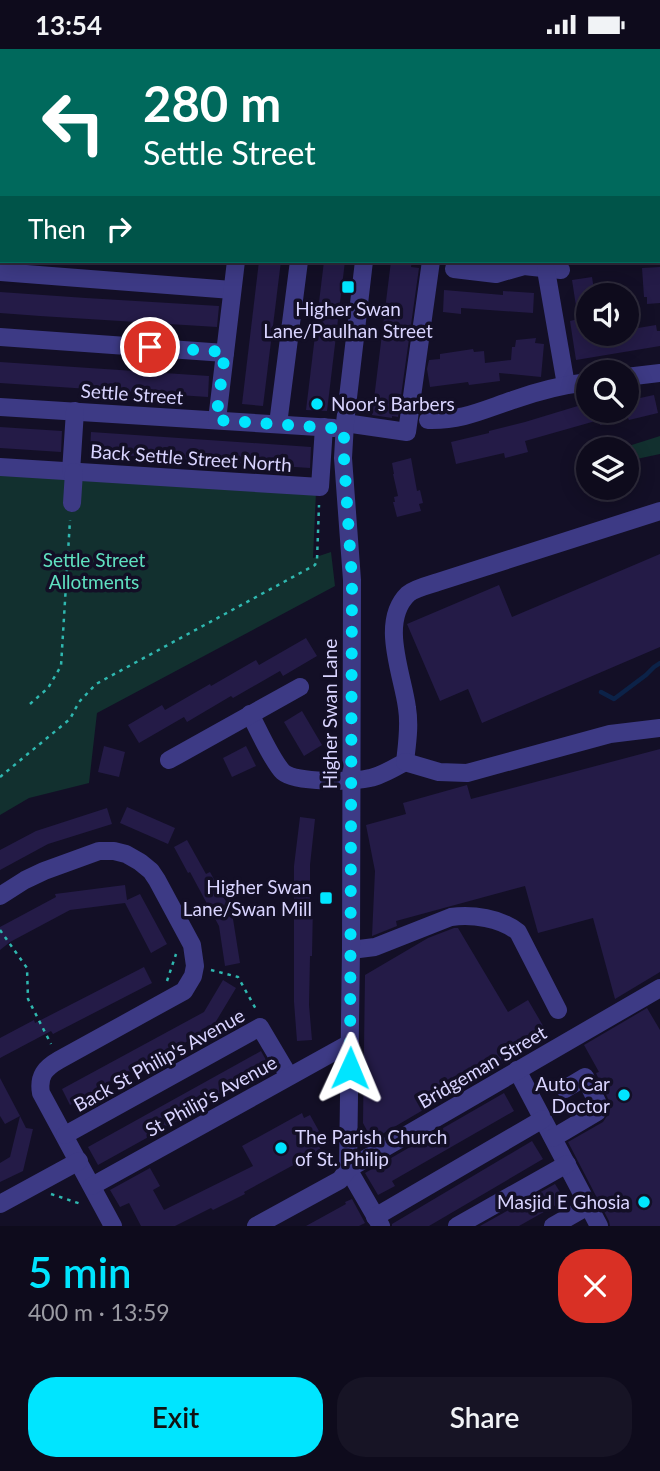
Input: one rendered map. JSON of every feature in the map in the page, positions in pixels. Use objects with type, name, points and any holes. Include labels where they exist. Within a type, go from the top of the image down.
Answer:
[{"type":"street","points":[[216,420],[236,263]]},
{"type":"street","points":[[278,424],[299,263]]},
{"type":"street","name":"Higher Swan Lane","points":[[348,1169],[352,580],[344,458],[345,426],[365,263]]},
{"type":"street","name":"Settle Street","points":[[0,407],[324,427],[345,426],[407,432],[431,263]]},
{"type":"street","points":[[454,269],[478,266],[496,274],[524,266],[554,270],[566,385]]},
{"type":"street","points":[[0,272],[232,290]]},
{"type":"street","points":[[0,337],[225,352]]},
{"type":"street","points":[[639,375],[660,373]]},
{"type":"street","points":[[428,420],[450,420],[468,408],[576,384]]},
{"type":"street","points":[[72,503],[75,411]]},
{"type":"street","points":[[320,487],[324,427]]},
{"type":"street","name":"Back Settle Street North","points":[[0,467],[320,487]]},
{"type":"street","points":[[405,762],[408,712],[396,657],[394,625],[397,611],[409,593],[660,511]]},
{"type":"street","points":[[169,760],[193,755],[250,715],[300,687]]},
{"type":"street","points":[[250,715],[284,772],[302,780],[370,778],[405,762],[439,772],[467,773],[610,734],[660,728]]},
{"type":"street","points":[[0,896],[44,871],[99,851],[126,854],[151,871],[188,936],[195,954],[193,976],[184,991],[46,1067],[42,1075],[41,1093],[113,1226]]},
{"type":"street","points":[[351,950],[375,947],[451,917],[462,915],[486,918],[511,926],[518,932],[558,1010]]},
{"type":"street","name":"Bridgeman Street","points":[[256,1226],[340,1180],[348,1169],[660,988]]},
{"type":"street","name":"Back St Philip's Avenue","points":[[65,1135],[260,1027],[289,1076]]},
{"type":"street","name":"St Philip's Avenue","points":[[96,1194],[289,1076],[350,1043]]},
{"type":"street","points":[[517,1070],[599,1226]]},
{"type":"street","points":[[553,1138],[597,1111],[600,1106],[585,1077],[565,1089]]},
{"type":"street","points":[[348,1169],[377,1223],[543,1119]]},
{"type":"street","points":[[0,1204],[79,1161]]},
{"type":"street","points":[[457,1226],[567,1164]]},
{"type":"street","points":[[553,1226],[588,1206]]},
{"type":"path","points":[[0,777],[70,719],[79,702],[96,684],[315,565],[320,487]]},
{"type":"path","points":[[30,704],[48,688],[61,666],[72,503]]},
{"type":"path","points":[[0,930],[27,968],[28,999],[59,1060]]},
{"type":"path","points":[[166,1002],[163,995],[180,940],[188,936]]},
{"type":"path","points":[[195,966],[238,977],[261,1018],[260,1027]]},
{"type":"path","points":[[41,1182],[48,1193],[89,1207],[96,1194]]},
{"type":"green space","points":[[660,436],[660,454],[639,458],[639,443]]},
{"type":"green space","name":"Settle Street Allotments","points":[[0,471],[316,492],[313,558],[331,552],[335,586],[97,713],[89,783],[29,798],[0,815]]},
{"type":"building","points":[[259,263],[281,263],[263,406],[242,404]]},
{"type":"building","points":[[324,263],[345,263],[327,411],[306,410]]},
{"type":"building","points":[[391,263],[412,263],[411,267],[419,268],[398,417],[372,415]]},
{"type":"building","points":[[660,267],[660,303],[647,304],[642,268]]},
{"type":"building","points":[[592,277],[593,283],[576,283],[576,306],[572,280]]},
{"type":"building","points":[[444,290],[503,295],[503,291],[534,293],[533,313],[461,308],[461,314],[443,312]]},
{"type":"building","points":[[0,292],[219,306],[217,327],[0,313]]},
{"type":"building","points":[[576,320],[576,346],[639,346],[639,328],[656,325],[657,331],[660,331],[660,346],[576,360],[570,321]]},
{"type":"building","points":[[536,338],[535,343],[544,344],[541,377],[499,373],[500,381],[430,387],[427,369],[429,360],[440,359],[440,354],[473,349],[474,352],[484,351],[485,363],[511,360],[512,347],[515,347],[516,340]]},
{"type":"building","points":[[0,362],[209,376],[208,397],[0,383]]},
{"type":"building","points":[[654,395],[658,413],[639,418],[639,398]]},
{"type":"building","points":[[576,407],[576,423],[588,423],[525,441],[528,452],[505,458],[504,453],[456,464],[451,442]]},
{"type":"building","points":[[0,427],[62,431],[61,452],[0,448]]},
{"type":"building","points":[[91,432],[311,447],[310,468],[90,453]]},
{"type":"building","points":[[411,458],[417,491],[420,490],[423,503],[419,504],[421,511],[397,517],[393,502],[394,497],[398,496],[392,463]]},
{"type":"building","points":[[660,554],[660,647],[482,723],[468,689],[440,701],[407,624],[499,585],[512,617]]},
{"type":"building","points":[[306,638],[317,656],[283,676],[280,671],[187,722],[184,717],[139,743],[128,725],[162,705],[165,710],[256,660],[259,665]]},
{"type":"building","points":[[302,711],[322,745],[304,756],[284,722]]},
{"type":"building","points":[[104,746],[125,752],[119,777],[98,772]]},
{"type":"building","points":[[246,746],[256,766],[232,777],[223,758]]},
{"type":"building","points":[[660,749],[660,972],[615,999],[593,918],[538,933],[525,886],[396,921],[397,926],[372,936],[375,871],[366,825],[406,814],[403,803],[467,785],[471,799]]},
{"type":"building","points":[[127,807],[175,828],[168,844],[120,823]]},
{"type":"building","points":[[107,808],[112,824],[48,844],[0,870],[0,850],[36,831]]},
{"type":"building","points":[[300,817],[315,819],[310,865],[310,904],[313,904],[309,1005],[312,1040],[297,1041],[294,1002],[294,866]]},
{"type":"building","points":[[187,840],[206,874],[210,872],[235,918],[240,963],[225,966],[219,926],[174,847]]},
{"type":"building","points":[[125,885],[127,900],[140,894],[167,944],[151,953],[125,903],[70,910],[0,950],[0,927],[56,897],[55,894]]},
{"type":"building","points":[[458,928],[508,1012],[528,1000],[549,1036],[372,1140],[363,1123],[365,975],[428,938]]},
{"type":"building","points":[[144,967],[152,983],[0,1058],[0,1038]]},
{"type":"building","points":[[223,980],[236,988],[212,1028],[70,1105],[62,1089],[204,1012]]},
{"type":"building","points":[[647,1008],[660,1030],[660,1226],[610,1226],[568,1142],[603,1122],[610,1110],[609,1101],[596,1073],[599,1072],[584,1045]]},
{"type":"building","points":[[261,1051],[271,1069],[98,1165],[88,1147]]},
{"type":"building","points":[[0,1078],[20,1116],[5,1124],[0,1116]]},
{"type":"building","points":[[504,1093],[514,1111],[392,1181],[395,1186],[378,1195],[365,1173]]},
{"type":"building","points":[[302,1113],[304,1118],[310,1115],[325,1142],[319,1146],[321,1150],[244,1192],[245,1194],[175,1226],[141,1226],[129,1203],[120,1207],[110,1190],[150,1168],[160,1186],[153,1190],[164,1210],[253,1166],[242,1146]]},
{"type":"building","points":[[20,1116],[26,1128],[33,1129],[23,1171],[0,1182],[0,1163],[10,1157]]},
{"type":"building","points":[[532,1141],[543,1159],[429,1226],[392,1226],[392,1224]]},
{"type":"building","points":[[555,1184],[565,1200],[519,1226],[480,1226]]},
{"type":"building","points":[[352,1199],[365,1223],[359,1226],[306,1226],[346,1204],[345,1202]]},
{"type":"waterway","points":[[601,692],[614,699],[660,663]]},
{"type":"place","name":"Higher Swan Lane/Paulhan Street","points":[[348,287]]},
{"type":"place","name":"Noor's Barbers","points":[[317,404]]},
{"type":"place","name":"Higher Swan Lane/Swan Mill","points":[[326,898]]},
{"type":"place","name":"Auto Car Doctor","points":[[624,1095]]},
{"type":"place","name":"The Parish Church of St. Philip","points":[[281,1148]]},
{"type":"place","name":"Masjid E Ghosia","points":[[644,1202]]},
{"type":"route","points":[[150,347],[225,352],[216,420],[344,429],[352,580],[350,1068]]}]
